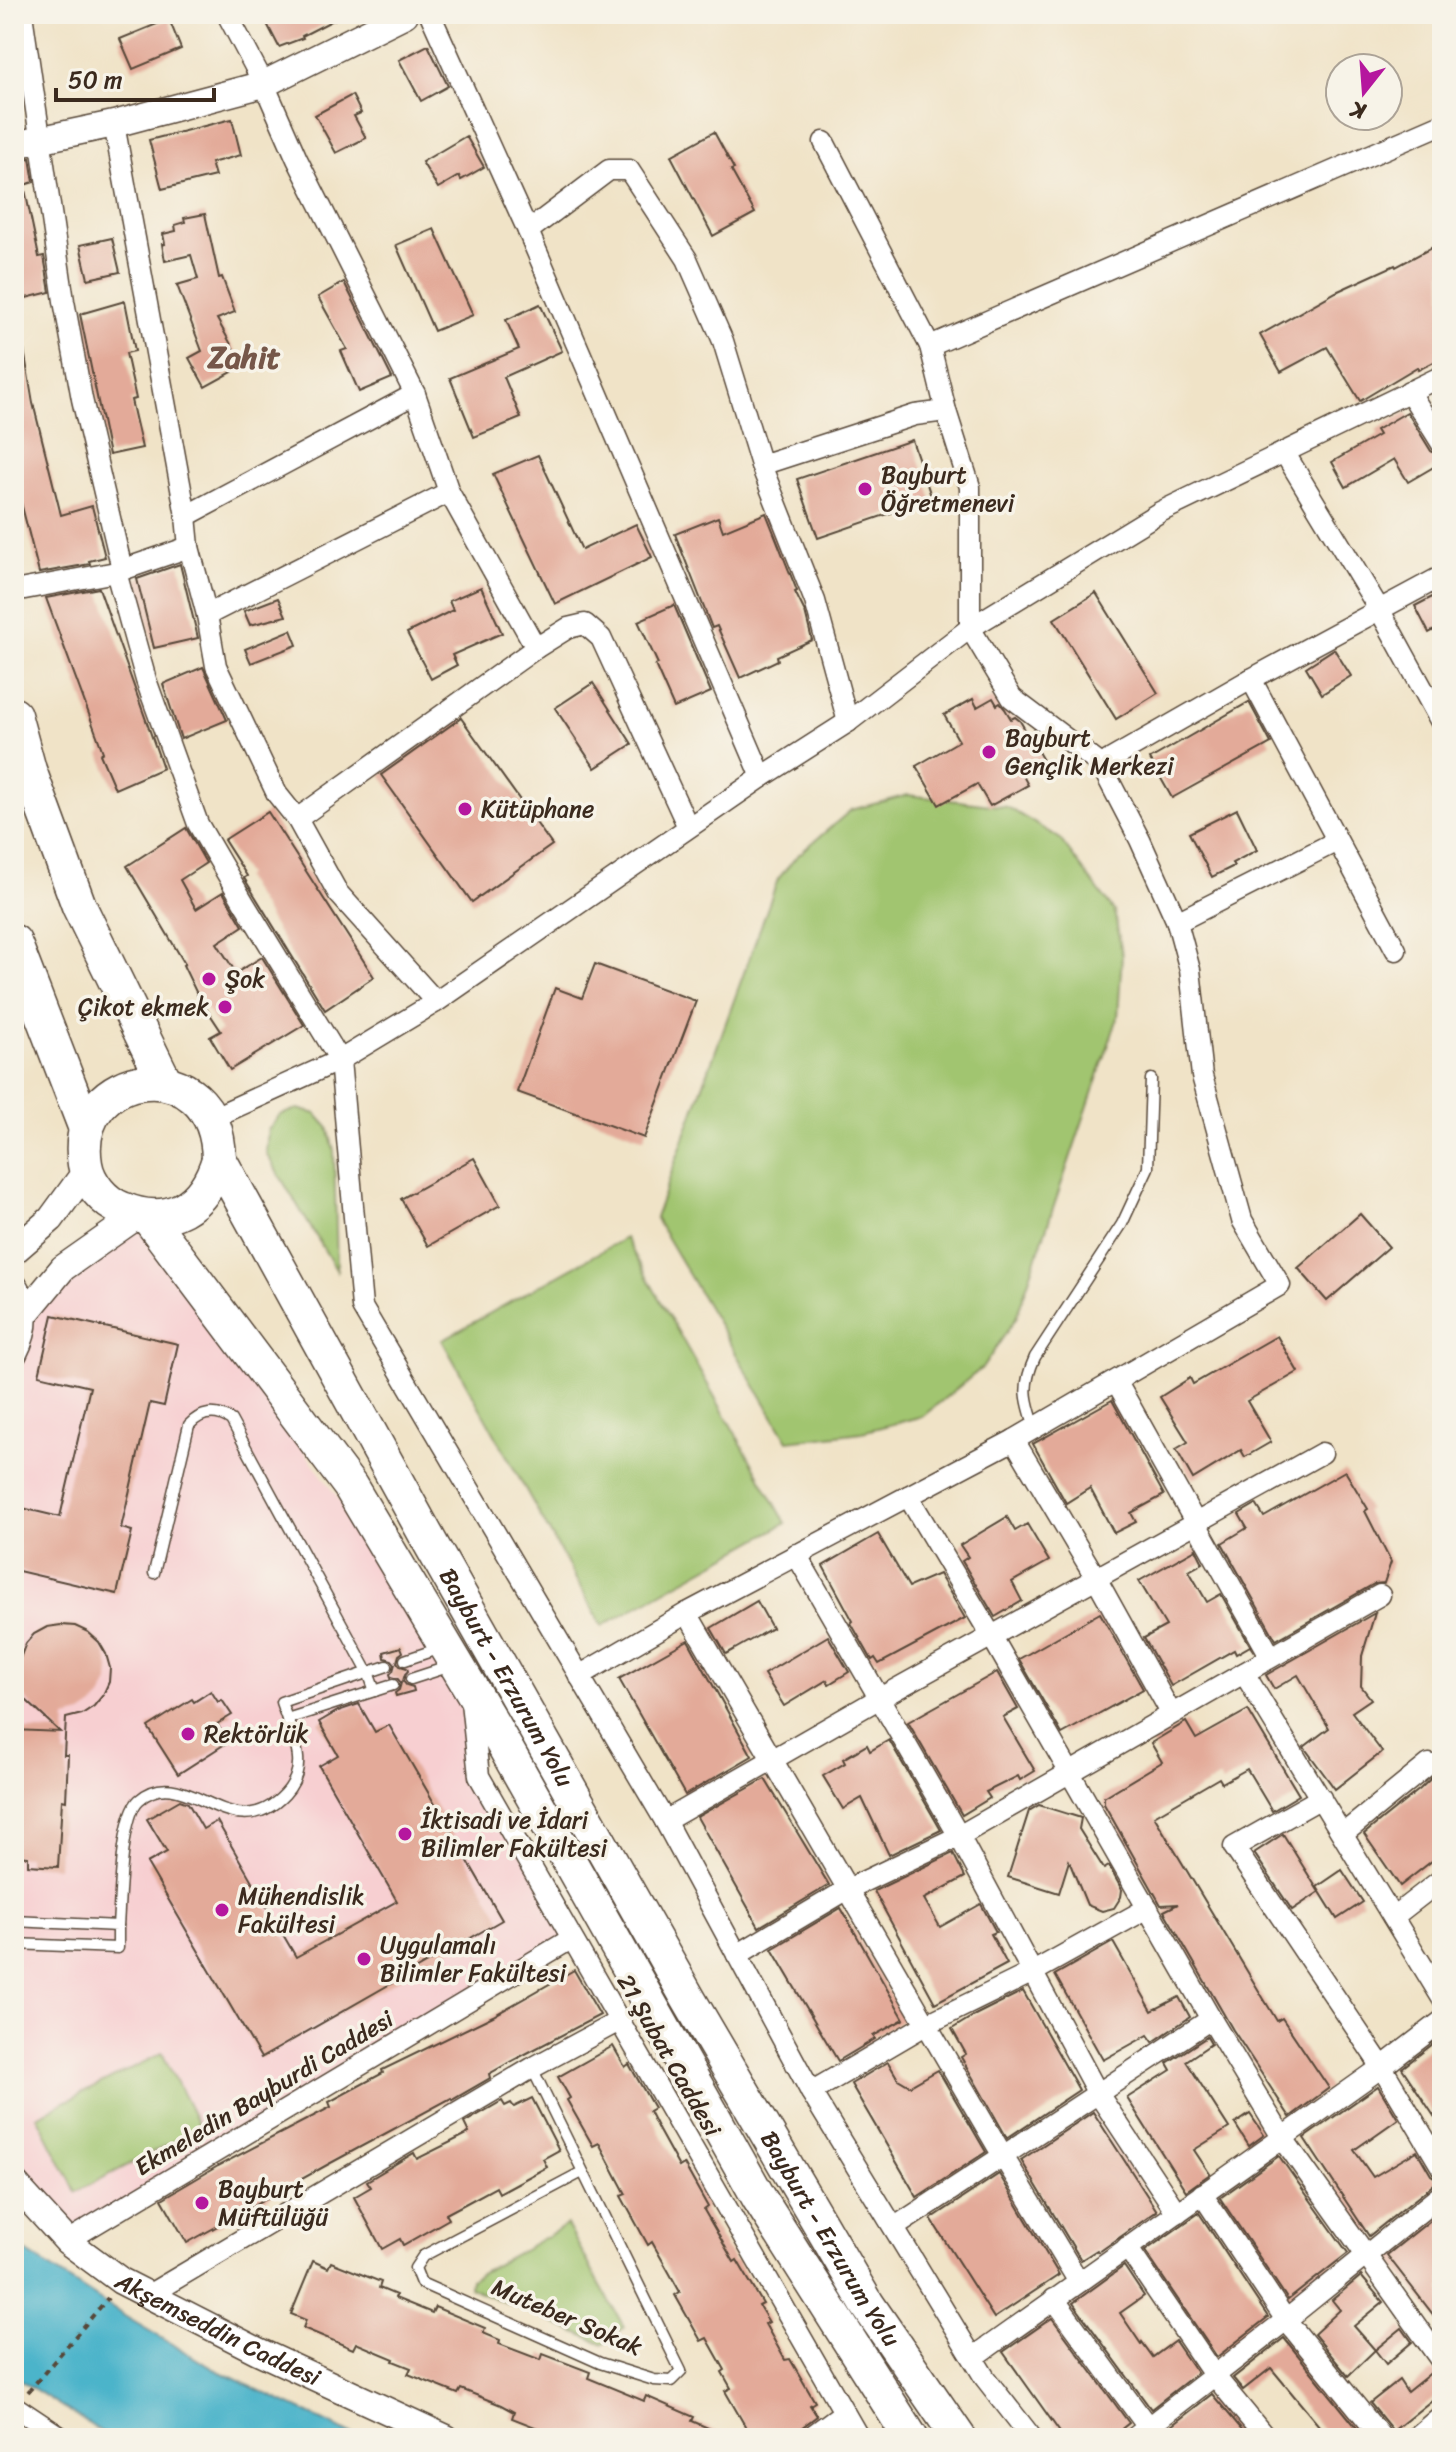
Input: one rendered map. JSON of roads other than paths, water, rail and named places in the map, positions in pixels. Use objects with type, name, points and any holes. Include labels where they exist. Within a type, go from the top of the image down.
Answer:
[{"type":"highway","points":[[14,715],[29,770],[79,906],[165,1082]]},
{"type":"highway","points":[[14,942],[86,1129]]},
{"type":"highway","points":[[86,1171],[83,1150],[86,1129],[94,1111],[108,1096],[125,1086],[145,1081],[165,1082],[184,1090],[200,1102],[212,1118]]},
{"type":"highway","name":"Bayburt - Erzurum Yolu","points":[[212,1118],[218,1138],[219,1159],[432,1546],[689,2000],[867,2304],[959,2438]]},
{"type":"highway","points":[[143,1216],[168,1215],[187,1207],[208,1186],[219,1159]]},
{"type":"highway","name":"Bayburt - Erzurum Yolu","points":[[86,1171],[98,1192],[115,1207],[143,1216],[350,1486],[457,1665],[759,2198],[911,2438]]},
{"type":"street","points":[[22,14],[71,343],[119,570],[146,680],[198,824],[340,1060],[362,1307],[665,1821],[811,2092],[985,2378],[1032,2438]]},
{"type":"street","points":[[227,14],[415,394],[449,492],[536,648]]},
{"type":"street","points":[[14,145],[114,124],[264,84],[405,14]]},
{"type":"street","points":[[430,14],[528,231],[762,777]]},
{"type":"street","points":[[114,124],[186,516],[189,547],[207,615],[216,666],[277,794],[297,819],[338,893],[436,1002]]},
{"type":"street","points":[[930,346],[1442,124]]},
{"type":"street","points":[[579,1676],[687,1613],[1014,1440],[1280,1285],[1242,1220],[1202,1076],[1190,970],[1177,922],[1140,840],[1101,765],[1012,698],[970,628],[970,487],[930,346],[824,142]]},
{"type":"street","points":[[528,231],[609,170],[629,170],[687,259],[723,341],[761,465],[815,601],[848,722]]},
{"type":"street","points":[[212,1118],[340,1060],[436,1002],[688,827],[848,722],[970,628],[1160,512],[1442,376]]},
{"type":"street","points":[[1409,391],[1442,444]]},
{"type":"street","points":[[186,516],[415,394]]},
{"type":"street","points":[[761,465],[915,415],[946,411]]},
{"type":"street","points":[[1284,452],[1379,609],[1442,724]]},
{"type":"street","points":[[207,615],[449,492]]},
{"type":"street","points":[[14,591],[119,570],[189,547]]},
{"type":"street","points":[[1101,765],[1251,679],[1442,576]]},
{"type":"street","points":[[297,819],[536,648],[568,628],[585,624],[601,638],[688,827]]},
{"type":"street","points":[[1251,679],[1396,950]]},
{"type":"street","points":[[1177,922],[1337,841]]},
{"type":"street","points":[[14,1251],[51,1219],[86,1171]]},
{"type":"street","points":[[25,1314],[63,1268],[143,1216]]},
{"type":"street","points":[[14,1286],[25,1314],[23,1334],[14,1353]]},
{"type":"street","points":[[1116,1381],[1271,1657]]},
{"type":"street","points":[[1014,1440],[1171,1713]]},
{"type":"street","points":[[665,1821],[1322,1453]]},
{"type":"street","points":[[908,1496],[1282,2137],[1442,2362]]},
{"type":"street","points":[[796,1554],[959,1836],[1097,2092],[1177,2213]]},
{"type":"street","points":[[737,1955],[848,1889],[959,1836],[1380,1595]]},
{"type":"street","points":[[687,1613],[1079,2282]]},
{"type":"street","name":"21 Şubat Caddesi","points":[[457,1665],[479,1776],[859,2438]]},
{"type":"street","points":[[1244,1673],[1442,1998]]},
{"type":"street","points":[[1343,1834],[1429,1764]]},
{"type":"street","points":[[1321,1798],[1234,1847],[1382,2067],[1442,2168]]},
{"type":"street","points":[[1393,1917],[1442,1879]]},
{"type":"street","points":[[811,2092],[927,2024],[1033,1972],[1148,1908]]},
{"type":"street","name":"Ekmeledin Bayburdi Caddesi","points":[[67,2241],[571,1939]]},
{"type":"street","points":[[895,2227],[1211,2019]]},
{"type":"street","points":[[150,2294],[532,2068],[621,2020]]},
{"type":"street","points":[[974,2357],[1442,2021]]},
{"type":"street","name":"Akşemseddin Caddesi","points":[[14,2183],[67,2241],[121,2281],[258,2351],[446,2438]]},
{"type":"street","points":[[1202,2194],[1286,2320],[1382,2438]]},
{"type":"street","points":[[1054,2299],[1145,2434],[1214,2375],[1442,2194]]},
{"type":"street","points":[[1127,2247],[1214,2375],[1266,2438]]},
{"type":"street","points":[[17,2404],[52,2435]]},
{"type":"street","points":[[809,2438],[843,2413]]},
{"type":"street","points":[[1415,2438],[1442,2415]]},
{"type":"lane","points":[[1035,1427],[1024,1392],[1027,1375],[1035,1357],[1122,1224],[1148,1168],[1151,1079]]},
{"type":"lane","points":[[154,1573],[189,1425],[201,1415],[217,1413],[225,1416],[231,1420],[368,1672],[375,1691]]},
{"type":"lane","points":[[405,1660],[457,1665]]},
{"type":"lane","points":[[411,1679],[457,1665]]},
{"type":"lane","points":[[14,1944],[118,1948],[125,1841],[136,1802],[146,1795],[171,1789],[214,1807],[245,1815],[271,1807],[293,1785],[300,1760],[281,1702],[387,1666]]},
{"type":"lane","points":[[287,1719],[393,1685]]},
{"type":"lane","points":[[14,1921],[118,1926]]},
{"type":"lane","name":"Muteber Sokak","points":[[532,2068],[681,2371],[671,2381],[654,2380],[600,2363],[421,2283],[415,2268],[423,2256],[582,2172]]},
{"type":"water","points":[[14,2240],[26,2252],[126,2317],[214,2369],[360,2438],[111,2438],[14,2376]]},
{"type":"place","name":"Bayburt Öğretmenevi","points":[[865,489]]},
{"type":"place","name":"Bayburt Gençlik Merkezi","points":[[989,752]]},
{"type":"place","name":"Kütüphane","points":[[465,809]]},
{"type":"place","name":"Şok","points":[[209,979]]},
{"type":"place","name":"Çikot ekmek","points":[[225,1007]]},
{"type":"place","name":"Rektörlük","points":[[188,1734]]},
{"type":"place","name":"İktisadi ve İdari Bilimler Fakültesi","points":[[405,1834]]},
{"type":"place","name":"Mühendislik Fakültesi","points":[[222,1910]]},
{"type":"place","name":"Uygulamalı Bilimler Fakültesi","points":[[364,1959]]},
{"type":"place","name":"Bayburt Müftülüğü","points":[[202,2203]]},
{"type":"district","name":"Zahit","points":[[244,357]]}]
